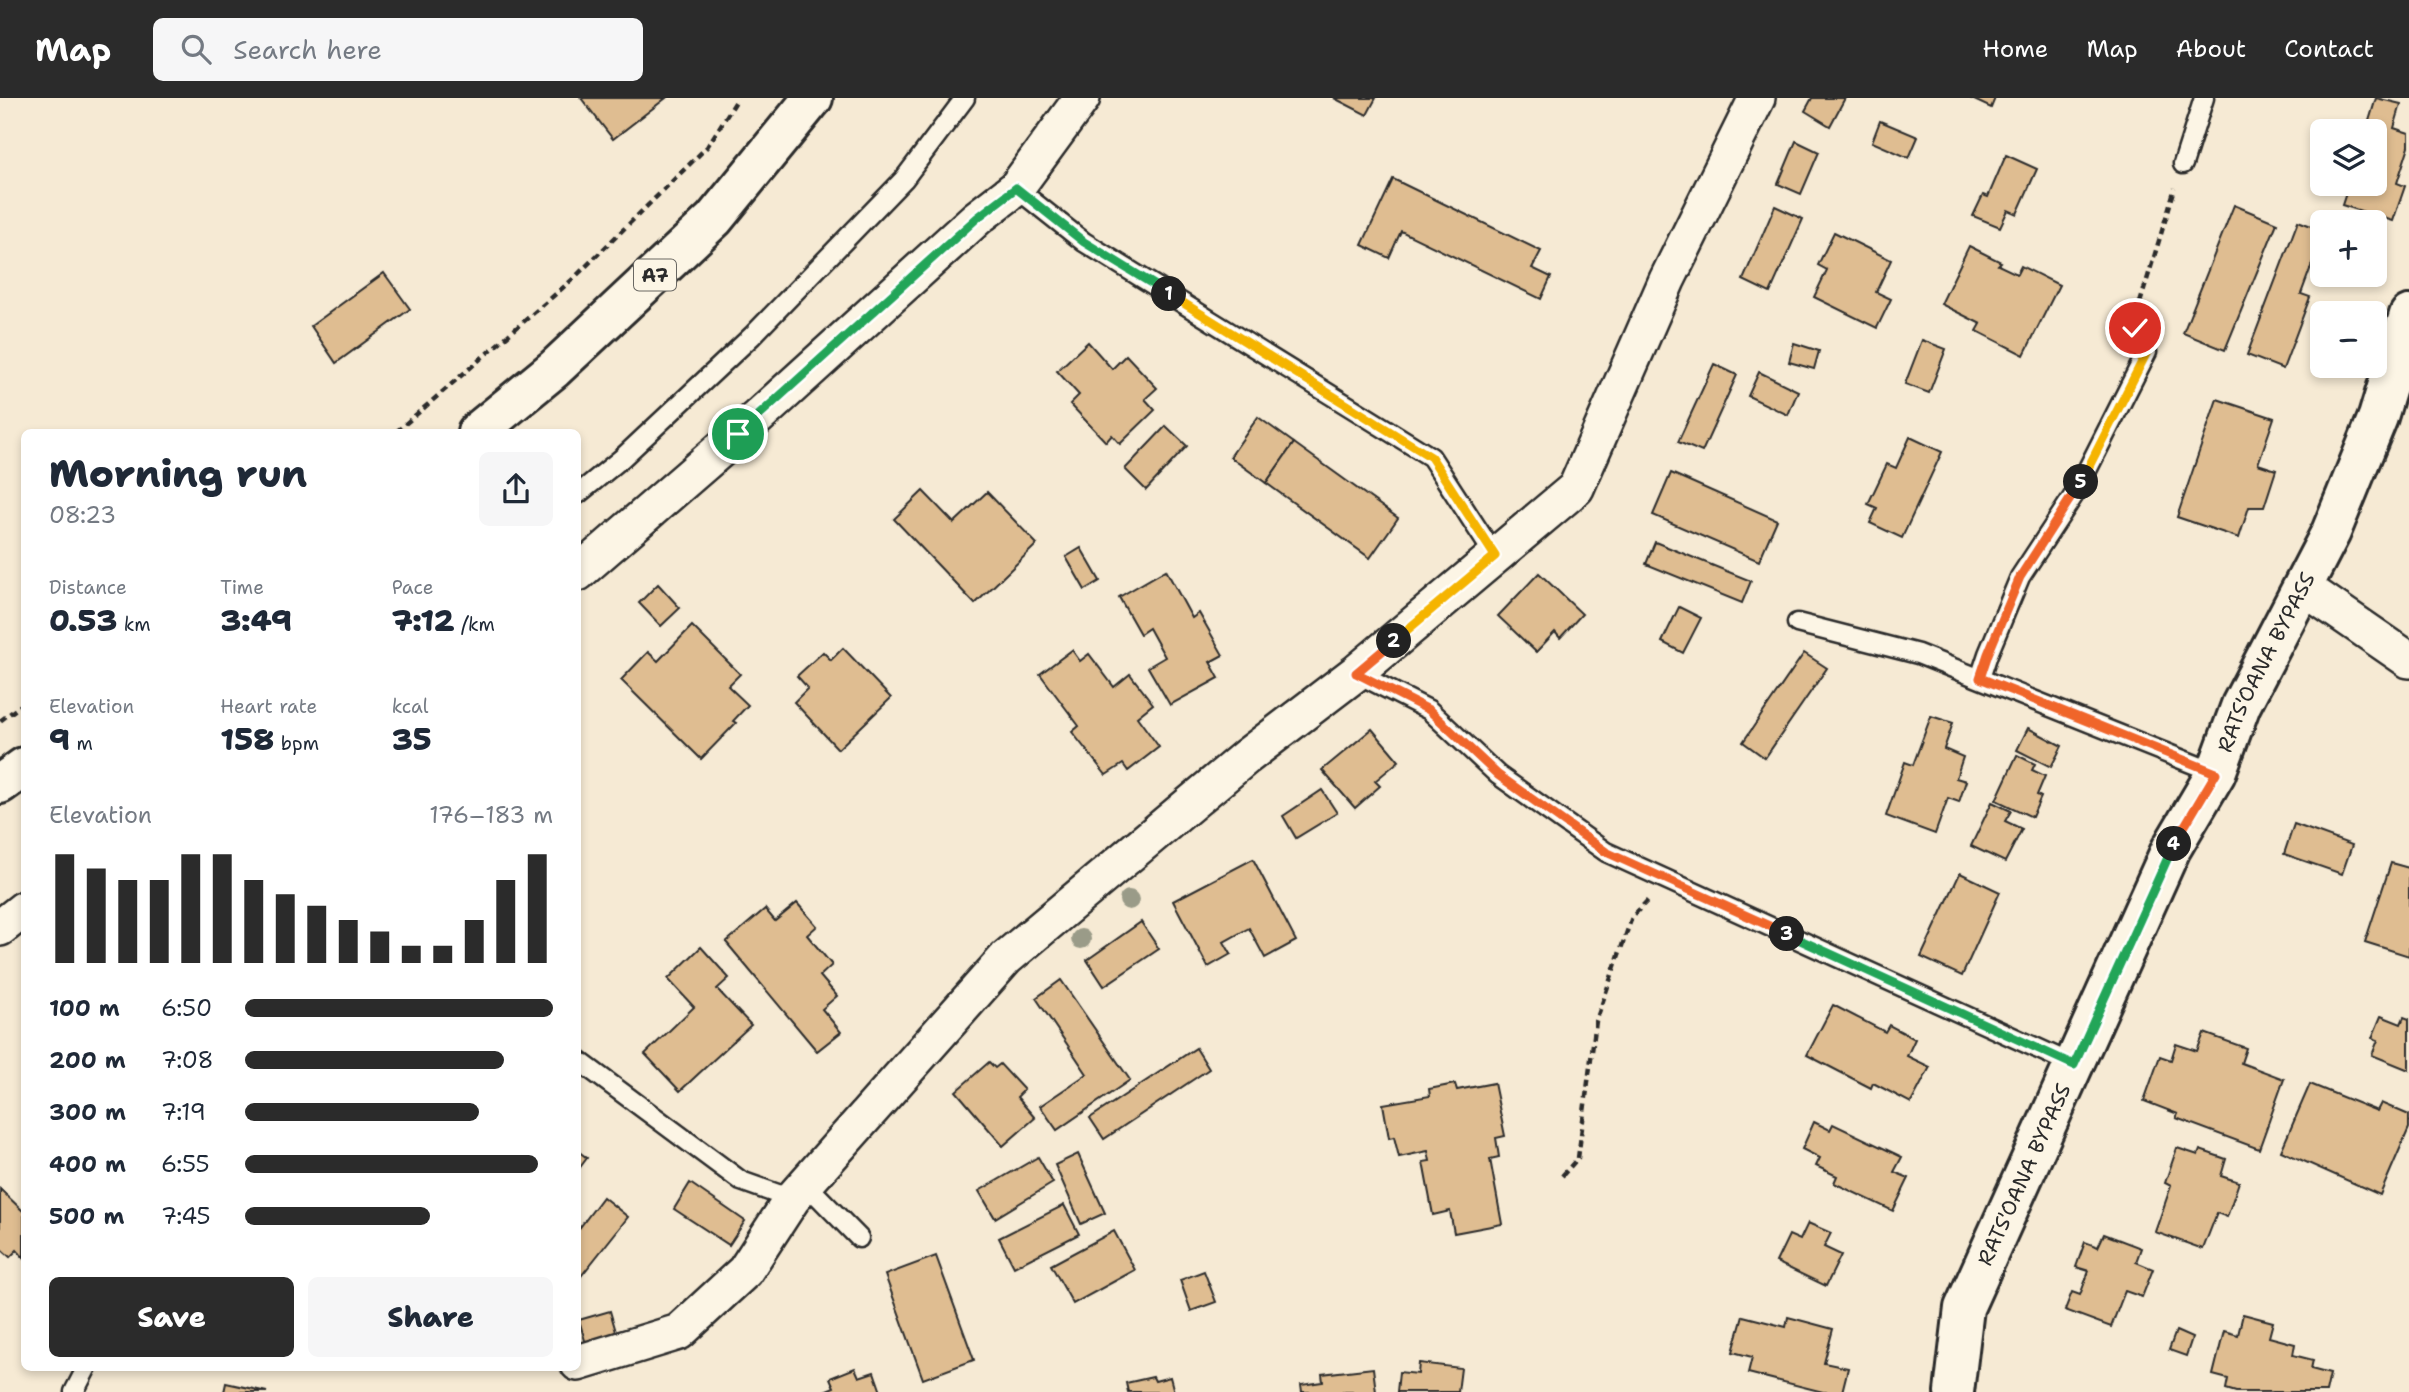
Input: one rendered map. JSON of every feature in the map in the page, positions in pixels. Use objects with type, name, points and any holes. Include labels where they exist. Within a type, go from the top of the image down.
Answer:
[{"type":"street","name":"A7","points":[[481,429],[554,369],[714,219],[813,98]]},
{"type":"street","points":[[581,570],[758,417],[977,218],[1016,188],[1082,98]]},
{"type":"street","points":[[581,1362],[679,1332],[745,1271],[799,1191],[1006,958],[1246,757],[1356,673],[1576,488],[1667,280],[1757,98]]},
{"type":"street","name":"RATS'OANA BYPASS","points":[[1954,1392],[1964,1308],[2171,849],[2216,773],[2241,705],[2331,533],[2378,416],[2409,315]]},
{"type":"street","points":[[2303,587],[2409,660]]},
{"type":"street","points":[[0,784],[21,769]]},
{"type":"street","points":[[0,928],[21,911]]},
{"type":"lane","points":[[581,492],[621,459],[761,326],[904,178],[965,98]]},
{"type":"lane","points":[[2183,164],[2204,98]]},
{"type":"lane","points":[[1016,188],[1084,242],[1431,457],[1495,556]]},
{"type":"lane","points":[[1980,678],[2020,577],[2077,492],[2147,352],[2135,328]]},
{"type":"lane","points":[[1797,623],[1918,654],[2216,773]]},
{"type":"lane","points":[[1356,673],[1429,710],[1498,775],[1606,852],[2074,1065]]},
{"type":"lane","points":[[581,1062],[741,1181],[799,1191],[859,1238]]},
{"type":"lane","points":[[74,1392],[85,1371]]},
{"type":"path","points":[[400,429],[583,270],[707,147],[738,98]]},
{"type":"path","points":[[2135,328],[2141,298],[2183,164]]},
{"type":"path","points":[[0,721],[21,706]]},
{"type":"path","points":[[1562,1175],[1578,1158],[1596,1021],[1632,916],[1668,880]]},
{"type":"building","points":[[581,98],[666,98],[613,139]]},
{"type":"building","points":[[1334,98],[1376,98],[1367,115]]},
{"type":"building","points":[[1812,98],[1845,98],[1830,126],[1805,111]]},
{"type":"building","points":[[1970,98],[1995,98],[1991,108]]},
{"type":"building","points":[[2376,98],[2401,104],[2394,128],[2409,133],[2409,146],[2397,183],[2405,186],[2393,221],[2387,219],[2387,210],[2358,210],[2342,205],[2345,196],[2387,196],[2387,119],[2370,119]]},
{"type":"building","points":[[1880,121],[1918,137],[1909,158],[1872,142]]},
{"type":"building","points":[[1796,141],[1819,152],[1801,194],[1778,184]]},
{"type":"building","points":[[2006,155],[2037,169],[2017,214],[2008,210],[2000,227],[1973,216],[1983,195],[1988,197]]},
{"type":"building","points":[[1393,179],[1541,251],[1532,268],[1551,277],[1541,299],[1401,231],[1389,258],[1362,245]]},
{"type":"building","points":[[2234,205],[2277,223],[2225,350],[2183,333]]},
{"type":"building","points":[[1775,206],[1803,219],[1770,293],[1743,280]]},
{"type":"building","points":[[2298,221],[2310,226],[2310,270],[2301,294],[2310,297],[2283,369],[2247,355]]},
{"type":"building","points":[[1834,232],[1891,260],[1876,292],[1891,299],[1877,328],[1814,297],[1827,270],[1818,265]]},
{"type":"building","points":[[1969,246],[2001,262],[1998,265],[2017,274],[2021,266],[2059,285],[2024,355],[1977,331],[1981,324],[1941,304]]},
{"type":"building","points":[[384,273],[410,309],[336,363],[311,326]]},
{"type":"building","points":[[1922,340],[1946,349],[1929,393],[1905,384]]},
{"type":"building","points":[[1088,342],[1112,369],[1126,355],[1157,388],[1145,399],[1155,410],[1120,444],[1112,435],[1106,442],[1070,404],[1079,395],[1057,371]]},
{"type":"building","points":[[1794,343],[1819,351],[1814,369],[1789,362]]},
{"type":"building","points":[[1714,364],[1737,375],[1702,452],[1678,442]]},
{"type":"building","points":[[1759,372],[1798,391],[1788,415],[1748,396]]},
{"type":"building","points":[[2217,399],[2274,418],[2258,464],[2276,470],[2264,507],[2249,507],[2239,538],[2177,517]]},
{"type":"building","points":[[1258,417],[1294,443],[1266,483],[1230,457]]},
{"type":"building","points":[[1166,426],[1187,446],[1146,490],[1125,469]]},
{"type":"building","points":[[1910,437],[1942,452],[1902,538],[1870,523],[1877,508],[1868,504],[1887,464],[1896,468]]},
{"type":"building","points":[[1294,443],[1398,518],[1370,558],[1266,483]]},
{"type":"building","points":[[1671,473],[1777,520],[1759,561],[1653,515]]},
{"type":"building","points":[[923,491],[954,523],[987,492],[1037,544],[975,604],[894,519]]},
{"type":"building","points":[[1655,542],[1751,581],[1742,603],[1646,564]]},
{"type":"building","points":[[1081,548],[1100,581],[1085,590],[1066,557]]},
{"type":"building","points":[[1166,570],[1192,618],[1199,613],[1223,655],[1210,662],[1219,678],[1170,705],[1148,667],[1165,657],[1149,628],[1140,634],[1119,597]]},
{"type":"building","points":[[1539,573],[1582,614],[1560,638],[1555,632],[1536,652],[1498,616]]},
{"type":"building","points":[[658,584],[680,608],[661,626],[639,603]]},
{"type":"building","points":[[1679,607],[1701,618],[1683,653],[1662,642]]},
{"type":"building","points":[[692,626],[740,674],[728,686],[748,705],[733,721],[736,723],[701,759],[621,680],[648,652],[658,661]]},
{"type":"building","points":[[843,648],[891,698],[838,749],[794,702],[808,688],[797,676],[823,652],[831,660]]},
{"type":"building","points":[[1072,650],[1080,661],[1089,654],[1114,687],[1130,674],[1153,704],[1137,717],[1159,747],[1128,771],[1123,764],[1106,775],[1072,732],[1079,726],[1040,674]]},
{"type":"building","points":[[1804,653],[1827,668],[1765,758],[1743,742]]},
{"type":"building","points":[[1931,716],[1953,723],[1944,749],[1963,757],[1956,778],[1966,781],[1959,802],[1948,798],[1935,834],[1886,816],[1905,762],[1913,765]]},
{"type":"building","points":[[2028,728],[2062,746],[2051,767],[2017,750]]},
{"type":"building","points":[[1372,729],[1399,761],[1375,781],[1380,786],[1355,808],[1322,770]]},
{"type":"building","points":[[2017,755],[2035,764],[2032,770],[2045,776],[2037,795],[2041,797],[2032,817],[1996,800]]},
{"type":"building","points":[[1322,790],[1337,813],[1296,838],[1283,816]]},
{"type":"building","points":[[1992,802],[2011,811],[2005,821],[2022,829],[2005,862],[1971,846]]},
{"type":"building","points":[[2294,824],[2352,845],[2342,874],[2284,854]]},
{"type":"building","points":[[1253,859],[1296,941],[1265,958],[1249,928],[1224,942],[1231,954],[1208,967],[1173,901]]},
{"type":"building","points":[[2391,863],[2409,868],[2409,956],[2365,942]]},
{"type":"building","points":[[1960,873],[2000,892],[1962,976],[1921,957]]},
{"type":"building","points":[[797,903],[817,926],[807,935],[832,965],[820,976],[837,996],[822,1009],[841,1032],[817,1051],[726,942],[765,909],[775,921]]},
{"type":"building","points":[[1141,922],[1159,949],[1104,986],[1087,960]]},
{"type":"building","points":[[701,947],[729,978],[717,989],[751,1025],[680,1091],[645,1054],[694,1007],[668,979]]},
{"type":"building","points":[[1061,980],[1130,1080],[1057,1130],[1040,1106],[1087,1074],[1036,998]]},
{"type":"building","points":[[1833,1005],[1885,1032],[1889,1025],[1915,1039],[1907,1056],[1930,1067],[1911,1103],[1873,1083],[1871,1088],[1807,1055]]},
{"type":"building","points":[[2381,1016],[2401,1024],[2404,1017],[2409,1019],[2409,1070],[2372,1055],[2378,1040],[2372,1038]]},
{"type":"building","points":[[2204,1033],[2246,1048],[2241,1063],[2284,1079],[2259,1149],[2176,1118],[2178,1114],[2144,1101],[2160,1056],[2171,1060],[2176,1044],[2197,1051]]},
{"type":"building","points":[[1196,1048],[1209,1069],[1104,1139],[1090,1118]]},
{"type":"building","points":[[989,1062],[995,1068],[1000,1064],[1024,1090],[1017,1097],[1035,1118],[1003,1146],[956,1091]]},
{"type":"building","points":[[1494,1083],[1505,1136],[1496,1138],[1499,1157],[1490,1159],[1502,1224],[1454,1233],[1450,1211],[1433,1215],[1423,1162],[1430,1161],[1428,1151],[1399,1157],[1394,1137],[1389,1138],[1383,1104],[1430,1096],[1429,1089],[1455,1084],[1457,1090]]},
{"type":"building","points":[[2310,1084],[2377,1111],[2381,1103],[2409,1115],[2409,1128],[2380,1195],[2281,1151]]},
{"type":"building","points":[[1814,1122],[1830,1130],[1833,1124],[1902,1157],[1894,1172],[1909,1178],[1893,1211],[1834,1183],[1837,1176],[1816,1166],[1820,1158],[1802,1149]]},
{"type":"building","points":[[2177,1148],[2198,1155],[2200,1150],[2226,1159],[2221,1176],[2239,1182],[2227,1217],[2217,1213],[2203,1249],[2155,1232],[2171,1186],[2165,1183]]},
{"type":"building","points":[[581,1153],[587,1158],[581,1166]]},
{"type":"building","points":[[1078,1154],[1105,1213],[1081,1224],[1055,1165]]},
{"type":"building","points":[[1038,1157],[1053,1183],[995,1218],[979,1191]]},
{"type":"building","points":[[690,1183],[745,1221],[729,1245],[674,1209]]},
{"type":"building","points":[[0,1189],[21,1209],[21,1255],[17,1250],[10,1257],[0,1248]]},
{"type":"building","points":[[603,1197],[628,1217],[581,1276],[581,1226]]},
{"type":"building","points":[[1064,1205],[1079,1234],[1014,1267],[999,1238]]},
{"type":"building","points":[[1808,1223],[1831,1233],[1824,1247],[1841,1255],[1826,1286],[1776,1262],[1789,1235],[1800,1240]]},
{"type":"building","points":[[1114,1231],[1135,1270],[1073,1304],[1051,1265]]},
{"type":"building","points":[[2104,1234],[2141,1248],[2136,1262],[2153,1269],[2142,1297],[2125,1291],[2111,1327],[2065,1310],[2072,1292],[2080,1295],[2089,1271],[2076,1267],[2085,1242],[2098,1247]]},
{"type":"building","points":[[936,1256],[974,1360],[923,1379],[885,1275]]},
{"type":"building","points":[[1204,1271],[1216,1302],[1191,1311],[1180,1280]]},
{"type":"building","points":[[610,1311],[617,1335],[586,1344],[581,1319]]},
{"type":"building","points":[[2243,1314],[2273,1322],[2269,1337],[2295,1344],[2293,1355],[2313,1360],[2311,1369],[2330,1374],[2326,1392],[2236,1392],[2226,1389],[2228,1379],[2213,1375],[2224,1331],[2238,1335]]},
{"type":"building","points":[[1743,1316],[1786,1327],[1788,1317],[1833,1329],[1824,1363],[1848,1368],[1842,1392],[1823,1392],[1748,1373],[1752,1357],[1733,1352]]},
{"type":"building","points":[[2176,1331],[2192,1338],[2186,1356],[2169,1350]]},
{"type":"building","points":[[1419,1363],[1461,1368],[1458,1392],[1397,1392],[1399,1372],[1418,1374]]},
{"type":"building","points":[[855,1368],[859,1377],[874,1372],[881,1392],[822,1392],[834,1387],[830,1378]]},
{"type":"building","points":[[1373,1368],[1376,1392],[1302,1392],[1301,1385],[1323,1382],[1322,1374]]},
{"type":"building","points":[[1153,1377],[1155,1381],[1170,1377],[1174,1392],[1128,1392],[1126,1383]]},
{"type":"building","points":[[226,1383],[267,1392],[224,1392]]},
{"type":"route","points":[[738,434],[977,218],[1016,188],[1084,242],[1431,457],[1495,556],[1356,673],[1429,710],[1498,775],[1606,852],[2074,1065],[2171,849],[2216,773],[1980,678],[2020,577],[2077,492],[2147,352],[2135,328]]}]
